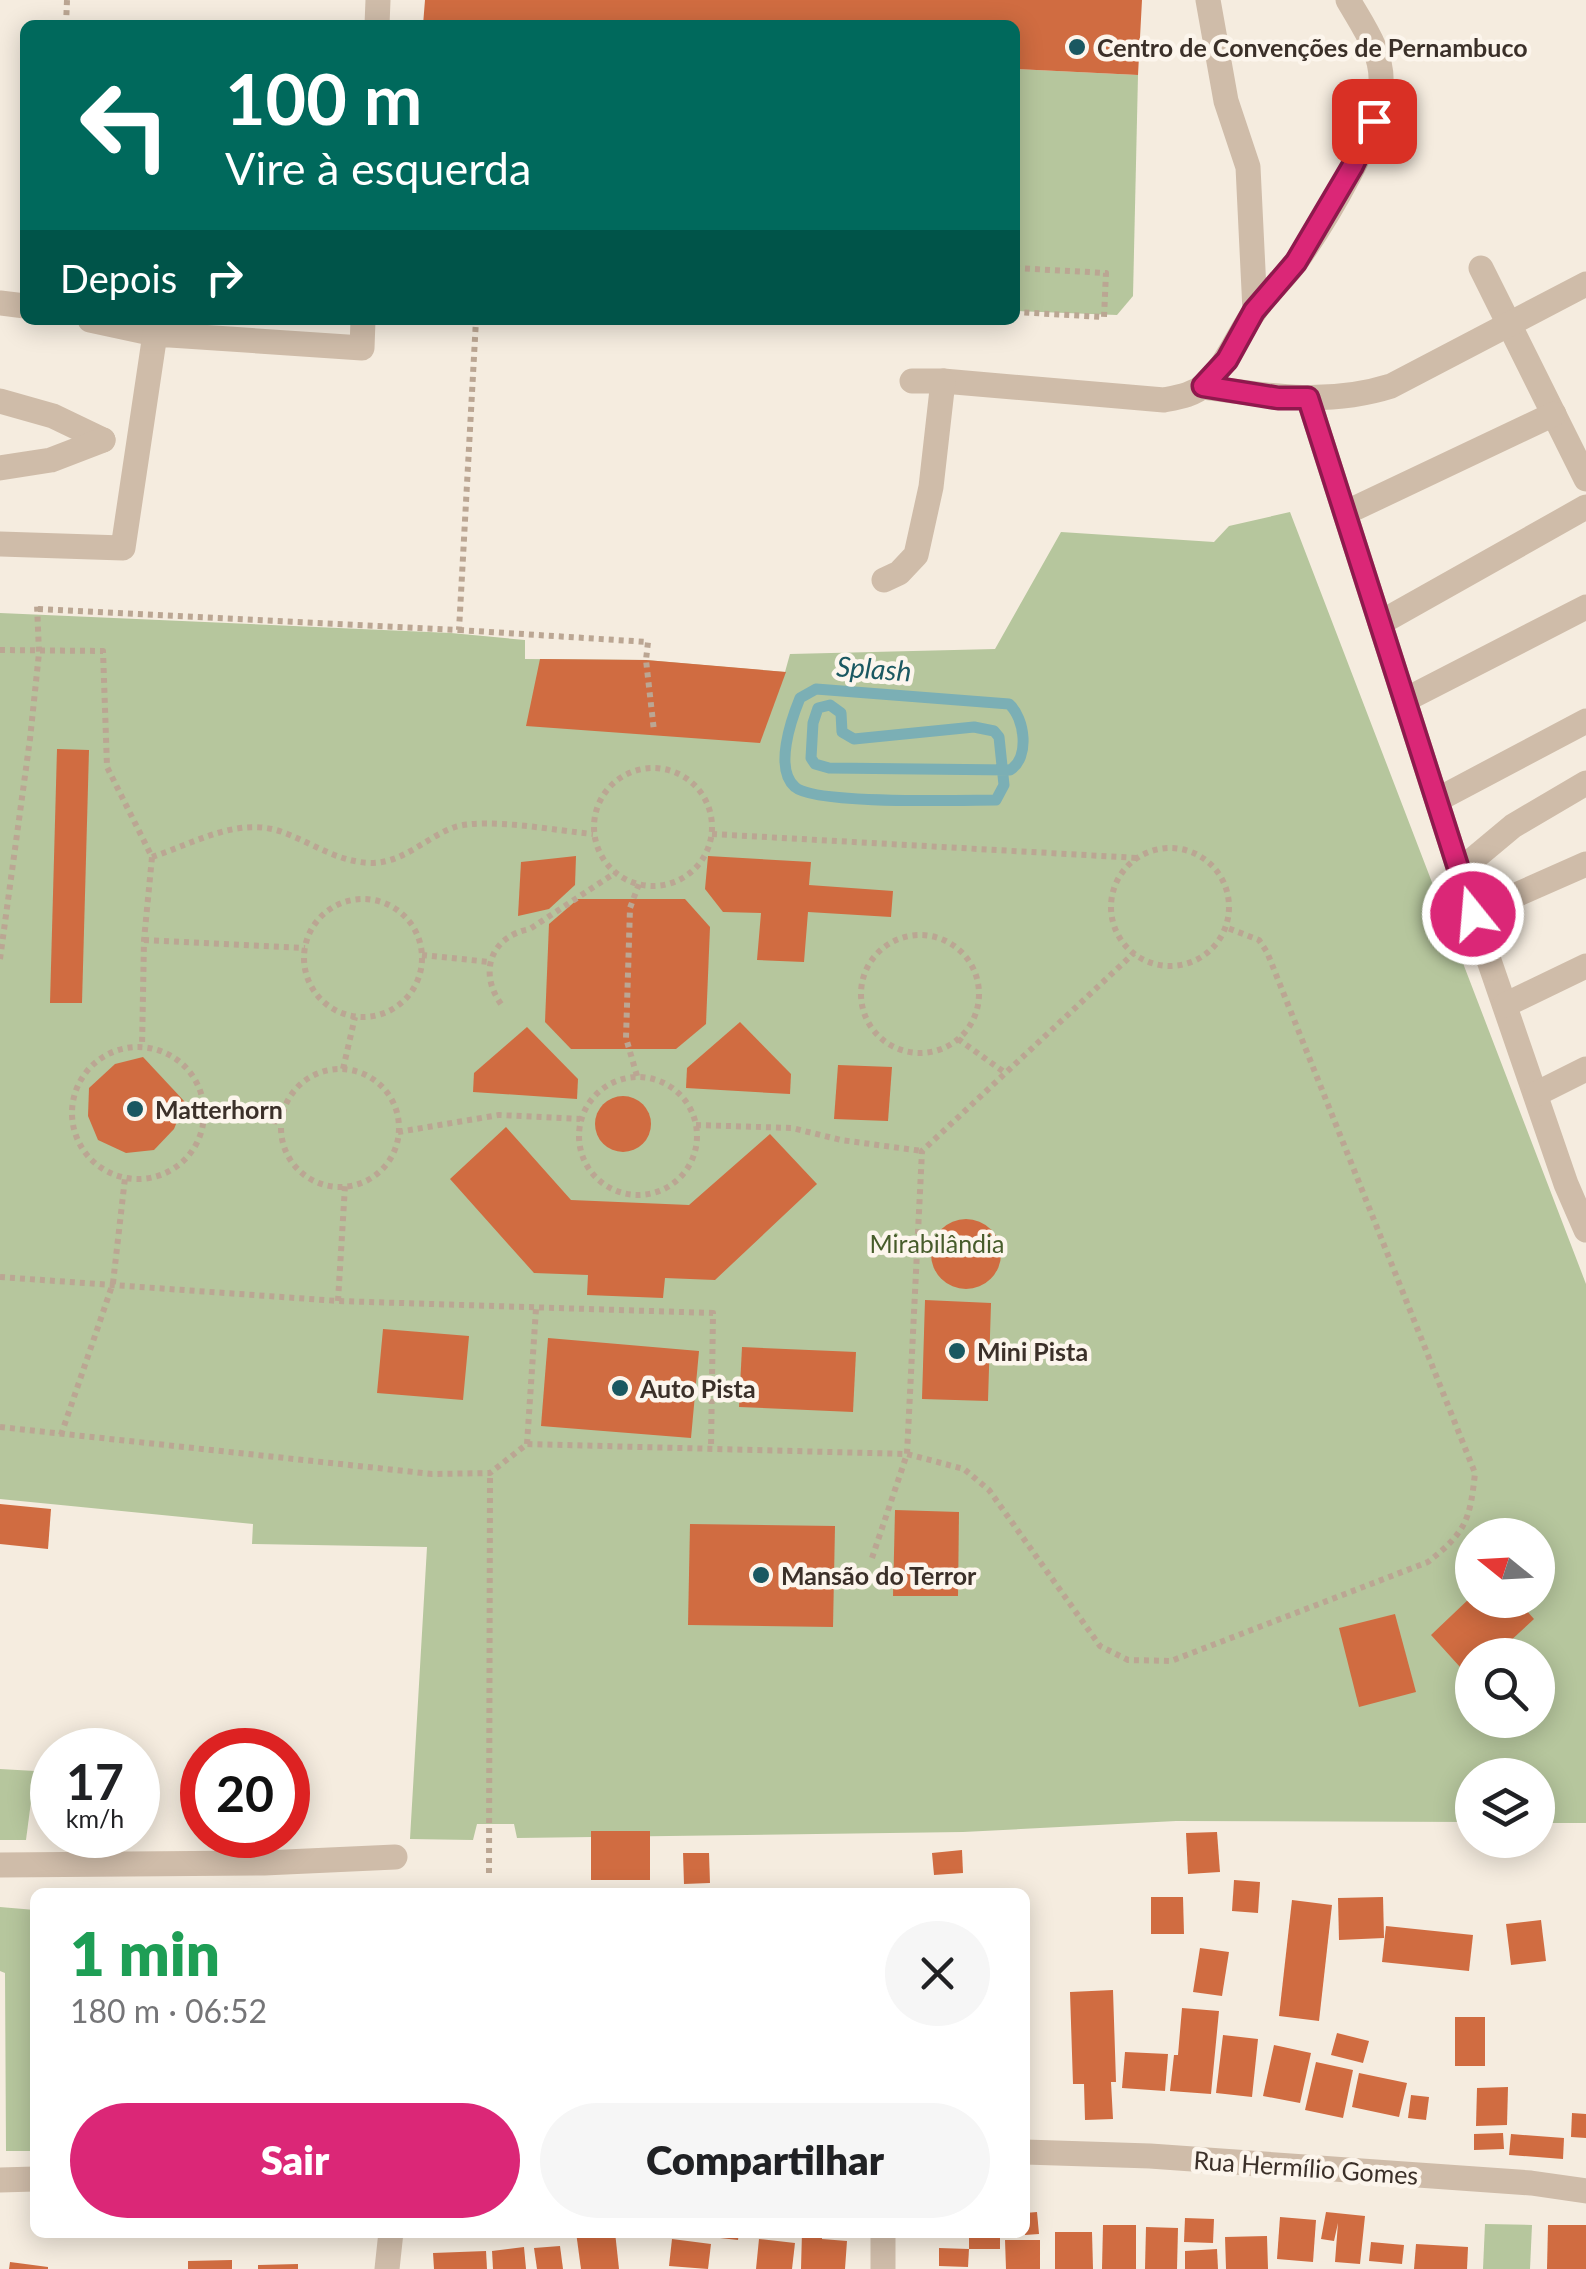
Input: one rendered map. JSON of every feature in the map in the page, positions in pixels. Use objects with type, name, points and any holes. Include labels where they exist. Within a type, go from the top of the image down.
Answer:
[{"type":"street","points":[[1208,0],[1226,101],[1248,168],[1254,311]]},
{"type":"street","points":[[912,381],[1164,400],[1188,396],[1203,386],[1227,360],[1254,311],[1296,262],[1352,167],[1374,121],[1382,84],[1380,60],[1348,0]]},
{"type":"street","points":[[1482,268],[1586,479]]},
{"type":"street","points":[[1203,386],[1278,398],[1360,395],[1391,386],[1586,284]]},
{"type":"street","points":[[113,325],[154,334],[205,330],[362,348],[364,325]]},
{"type":"street","points":[[0,544],[123,548],[154,334]]},
{"type":"street","points":[[884,580],[899,573],[916,554],[930,487],[944,381]]},
{"type":"street","points":[[1308,398],[1473,914],[1536,1094],[1576,1179],[1586,1230]]},
{"type":"street","points":[[0,401],[53,416],[103,440],[51,460],[0,468]]},
{"type":"street","points":[[1345,512],[1554,414]]},
{"type":"street","points":[[1380,624],[1586,507]]},
{"type":"street","points":[[1405,700],[1586,607]]},
{"type":"street","points":[[1436,800],[1586,721]]},
{"type":"street","points":[[1460,871],[1513,826],[1586,783]]},
{"type":"street","points":[[1473,914],[1586,864]]},
{"type":"street","points":[[1505,1005],[1586,966]]},
{"type":"street","points":[[1536,1094],[1586,1069]]},
{"type":"street","points":[[0,1865],[395,1857]]},
{"type":"street","name":"Rua Hermílio Gomes","points":[[1030,2152],[1169,2157],[1531,2182],[1586,2191]]},
{"type":"street","points":[[0,2180],[30,2179]]},
{"type":"street","points":[[386,2269],[390,2238]]},
{"type":"street","points":[[883,2238],[883,2269]]},
{"type":"path","points":[[1020,268],[1106,272],[1104,316],[1020,312]]},
{"type":"path","points":[[459,630],[476,325]]},
{"type":"path","points":[[0,958],[38,652],[37,606],[648,642],[646,660],[654,732]]},
{"type":"path","points":[[0,650],[103,652],[107,767],[152,856],[144,940],[142,1047]]},
{"type":"path","points":[[642,768],[675,772],[689,780],[708,806],[712,834],[705,855],[682,879],[667,885],[639,884],[615,872],[597,848],[593,834],[601,798],[611,784],[642,768]]},
{"type":"path","points":[[152,856],[234,826],[282,831],[328,854],[374,863],[395,859],[458,826],[479,823],[593,834]]},
{"type":"path","points":[[712,834],[1138,858]]},
{"type":"path","points":[[1160,848],[1176,848],[1207,860],[1226,886],[1230,902],[1225,927],[1213,948],[1185,965],[1151,963],[1134,954],[1115,928],[1112,894],[1118,878],[1138,858],[1160,848]]},
{"type":"path","points":[[500,1004],[489,982],[490,962],[497,946],[506,937],[530,929],[615,872]]},
{"type":"path","points":[[637,1076],[626,1038],[630,908],[639,884]]},
{"type":"path","points":[[359,898],[390,904],[402,914],[413,926],[422,956],[416,984],[396,1007],[384,1014],[354,1016],[326,1004],[315,992],[308,979],[304,948],[310,932],[329,908],[359,898]]},
{"type":"path","points":[[0,1427],[432,1474],[490,1473],[527,1444],[908,1454],[964,1470],[989,1490],[1100,1646],[1128,1660],[1171,1661],[1428,1562],[1453,1542],[1470,1513],[1475,1473],[1267,952],[1245,932],[1225,927]]},
{"type":"path","points":[[926,934],[942,938],[968,959],[980,990],[978,1006],[972,1022],[958,1039],[935,1052],[919,1054],[886,1042],[874,1031],[861,998],[868,966],[879,951],[909,936],[926,934]]},
{"type":"path","points":[[144,940],[304,948]]},
{"type":"path","points":[[872,1558],[908,1454],[922,1151],[1134,954]]},
{"type":"path","points":[[422,956],[490,962]]},
{"type":"path","points":[[343,1069],[354,1016]]},
{"type":"path","points":[[958,1039],[1004,1072]]},
{"type":"path","points":[[142,1047],[160,1050],[189,1070],[198,1086],[204,1112],[199,1138],[177,1166],[144,1179],[126,1178],[94,1162],[75,1132],[72,1114],[81,1080],[92,1065],[124,1048],[142,1047]]},
{"type":"path","points":[[343,1069],[377,1081],[388,1093],[396,1107],[398,1132],[393,1156],[370,1180],[345,1186],[321,1184],[293,1165],[285,1150],[281,1122],[288,1099],[299,1086],[313,1075],[343,1069]]},
{"type":"path","points":[[637,1076],[664,1082],[676,1090],[696,1125],[692,1157],[673,1184],[643,1195],[626,1195],[597,1180],[587,1167],[580,1152],[580,1120],[596,1093],[608,1084],[637,1076]]},
{"type":"path","points":[[204,1112],[281,1122]]},
{"type":"path","points":[[398,1132],[500,1115],[580,1120]]},
{"type":"path","points":[[696,1125],[792,1128],[841,1140],[922,1151]]},
{"type":"path","points":[[61,1435],[114,1283],[126,1178]]},
{"type":"path","points":[[338,1301],[345,1186]]},
{"type":"path","points":[[0,1277],[338,1301],[714,1313],[711,1448]]},
{"type":"path","points":[[527,1444],[536,1309]]},
{"type":"path","points":[[489,1874],[490,1473]]},
{"type":"green space","points":[[1020,69],[1138,75],[1133,296],[1117,315],[1020,311]]},
{"type":"green space","name":"Mirabilândia","points":[[1290,512],[1586,1284],[1586,1823],[1555,1823],[1555,1758],[1455,1758],[1455,1822],[1176,1821],[963,1832],[517,1838],[514,1824],[477,1824],[473,1840],[410,1839],[427,1547],[252,1544],[253,1524],[0,1499],[0,613],[451,633],[525,640],[525,659],[646,660],[785,672],[790,654],[995,649],[1061,532],[1214,542],[1229,526]]},
{"type":"green space","points":[[0,1769],[30,1771],[26,1840],[0,1840]]},
{"type":"green space","points":[[0,1907],[30,1910],[30,2151],[6,2151],[5,1973],[0,1971]]},
{"type":"green space","points":[[1485,2224],[1532,2225],[1530,2269],[1483,2269]]},
{"type":"building","name":"Centro de Convenções de Pernambuco","points":[[425,0],[1142,0],[1138,75],[1020,69],[1020,20],[423,20]]},
{"type":"building","points":[[540,659],[646,660],[786,672],[760,743],[526,726]]},
{"type":"building","points":[[57,749],[89,750],[82,1003],[50,1003]]},
{"type":"building","points":[[576,856],[575,885],[549,909],[518,916],[521,862]]},
{"type":"building","points":[[708,856],[811,862],[809,885],[893,891],[891,917],[808,912],[804,962],[757,960],[761,913],[723,912],[705,889]]},
{"type":"building","points":[[578,899],[685,899],[710,927],[706,1024],[676,1049],[571,1049],[545,1022],[549,924]]},
{"type":"building","points":[[740,1022],[791,1074],[790,1094],[686,1088],[687,1068]]},
{"type":"building","points":[[527,1027],[578,1079],[577,1099],[473,1092],[474,1073]]},
{"type":"building","name":"Matterhorn","points":[[143,1057],[185,1102],[174,1129],[154,1150],[126,1153],[98,1140],[88,1116],[89,1088],[115,1064]]},
{"type":"building","points":[[838,1065],[892,1067],[888,1121],[834,1119]]},
{"type":"building","points":[[623,1096],[643,1104],[651,1124],[643,1144],[623,1152],[603,1144],[595,1124],[603,1104]]},
{"type":"building","points":[[506,1127],[571,1200],[689,1205],[770,1134],[817,1184],[715,1280],[665,1278],[663,1298],[587,1295],[588,1275],[534,1273],[450,1179]]},
{"type":"building","points":[[966,1219],[990,1230],[1001,1254],[990,1278],[966,1289],[942,1278],[931,1254],[942,1230]]},
{"type":"building","name":"Mini Pista","points":[[925,1300],[991,1303],[988,1401],[922,1399]]},
{"type":"building","points":[[383,1329],[469,1336],[463,1400],[377,1393]]},
{"type":"building","name":"Auto Pista","points":[[548,1338],[699,1351],[691,1438],[541,1426]]},
{"type":"building","points":[[742,1347],[856,1352],[853,1412],[739,1407]]},
{"type":"building","points":[[0,1504],[51,1509],[48,1549],[0,1544]]},
{"type":"building","points":[[895,1510],[959,1512],[958,1596],[893,1596]]},
{"type":"building","name":"Mansão do Terror","points":[[690,1524],[835,1526],[833,1627],[688,1625]]},
{"type":"building","points":[[1455,1612],[1455,1618],[1534,1619],[1513,1638],[1455,1638],[1455,1661],[1431,1635]]},
{"type":"building","points":[[1395,1614],[1416,1692],[1359,1707],[1339,1628]]},
{"type":"building","points":[[591,1831],[650,1831],[650,1880],[591,1880]]},
{"type":"building","points":[[1217,1832],[1220,1872],[1188,1874],[1186,1833]]},
{"type":"building","points":[[962,1850],[963,1873],[934,1875],[932,1853]]},
{"type":"building","points":[[683,1853],[709,1853],[710,1883],[684,1884]]},
{"type":"building","points":[[1234,1880],[1260,1882],[1258,1913],[1232,1911]]},
{"type":"building","points":[[1151,1897],[1183,1897],[1184,1934],[1151,1934]]},
{"type":"building","points":[[1383,1897],[1384,1938],[1339,1940],[1338,1898]]},
{"type":"building","points":[[1292,1900],[1332,1905],[1319,2021],[1279,2016]]},
{"type":"building","points":[[1541,1920],[1546,1961],[1511,1965],[1506,1924]]},
{"type":"building","points":[[1386,1926],[1473,1935],[1469,1971],[1382,1962]]},
{"type":"building","points":[[1200,1948],[1229,1952],[1222,1996],[1193,1992]]},
{"type":"building","points":[[1113,1990],[1113,2119],[1085,2120],[1084,2084],[1073,2084],[1070,1992]]},
{"type":"building","points":[[1182,2008],[1219,2011],[1211,2094],[1170,2091]]},
{"type":"building","points":[[1455,2017],[1485,2017],[1485,2066],[1455,2066]]},
{"type":"building","points":[[1337,2033],[1369,2041],[1363,2063],[1331,2055]]},
{"type":"building","points":[[1223,2035],[1258,2039],[1252,2097],[1216,2093]]},
{"type":"building","points":[[1274,2045],[1311,2053],[1300,2103],[1263,2096]]},
{"type":"building","points":[[1125,2052],[1168,2054],[1165,2091],[1122,2088]]},
{"type":"building","points":[[1316,2062],[1353,2070],[1343,2118],[1305,2110]]},
{"type":"building","points":[[1359,2073],[1407,2083],[1399,2117],[1352,2107]]},
{"type":"building","points":[[1508,2087],[1507,2125],[1476,2126],[1477,2088]]},
{"type":"building","points":[[1411,2095],[1429,2097],[1426,2120],[1408,2118]]},
{"type":"building","points":[[1572,2113],[1586,2114],[1586,2138],[1571,2137]]},
{"type":"building","points":[[1503,2133],[1504,2149],[1474,2150],[1474,2134]]},
{"type":"building","points":[[1511,2134],[1564,2138],[1563,2159],[1509,2155]]},
{"type":"building","points":[[1037,2212],[1039,2234],[1030,2235],[1030,2213]]},
{"type":"building","points":[[1326,2212],[1365,2216],[1360,2264],[1335,2262],[1338,2223],[1334,2241],[1321,2239]]},
{"type":"building","points":[[1280,2217],[1316,2220],[1313,2262],[1277,2259]]},
{"type":"building","points":[[1185,2218],[1214,2219],[1213,2243],[1184,2242]]},
{"type":"building","points":[[1103,2225],[1136,2225],[1136,2269],[1102,2269]]},
{"type":"building","points":[[1548,2225],[1586,2225],[1586,2269],[1547,2269]]},
{"type":"building","points":[[1146,2227],[1178,2228],[1177,2269],[1145,2269]]},
{"type":"building","points":[[1055,2232],[1092,2232],[1093,2269],[1055,2269]]},
{"type":"building","points":[[1267,2236],[1268,2269],[1226,2269],[1225,2237]]},
{"type":"building","points":[[577,2238],[616,2238],[619,2269],[581,2269]]},
{"type":"building","points":[[802,2238],[847,2241],[845,2269],[801,2269]]},
{"type":"building","points":[[969,2238],[1000,2238],[1000,2249],[969,2249]]},
{"type":"building","points":[[672,2239],[711,2244],[708,2269],[669,2266]]},
{"type":"building","points":[[759,2239],[795,2243],[792,2269],[756,2269]]},
{"type":"building","points":[[1005,2240],[1040,2240],[1040,2269],[1006,2269]]},
{"type":"building","points":[[1371,2242],[1404,2245],[1402,2264],[1369,2261]]},
{"type":"building","points":[[1416,2244],[1468,2247],[1467,2269],[1414,2269]]},
{"type":"building","points":[[560,2246],[563,2269],[537,2269],[534,2248]]},
{"type":"building","points":[[524,2247],[526,2269],[493,2269],[492,2251]]},
{"type":"building","points":[[939,2248],[969,2249],[968,2267],[939,2266]]},
{"type":"building","points":[[1217,2249],[1218,2269],[1185,2269],[1185,2251]]},
{"type":"building","points":[[486,2251],[487,2269],[434,2269],[433,2253]]},
{"type":"building","points":[[232,2260],[232,2269],[188,2269],[188,2261]]},
{"type":"building","points":[[10,2262],[48,2267],[48,2269],[9,2269]]},
{"type":"building","points":[[298,2264],[298,2269],[258,2269],[258,2265]]},
{"type":"waterway","name":"Splash","points":[[996,800],[858,799],[808,793],[795,787],[789,779],[785,757],[800,698],[816,689],[1009,704],[1019,719],[1023,738],[1021,757],[1010,770],[829,768],[815,764],[811,758],[813,723],[818,708],[830,705],[841,713],[842,732],[854,739],[974,727],[994,731],[999,737],[1004,785],[996,800]]},
{"type":"place","name":"Centro de Convenções de Pernambuco","points":[[1077,47]]},
{"type":"place","name":"Matterhorn","points":[[135,1109]]},
{"type":"place","name":"Mini Pista","points":[[957,1351]]},
{"type":"place","name":"Auto Pista","points":[[620,1388]]},
{"type":"place","name":"Mansão do Terror","points":[[761,1575]]},
{"type":"route","points":[[1374,121],[1352,167],[1296,262],[1254,311],[1227,360],[1203,386],[1278,398],[1308,398],[1473,914]]}]
